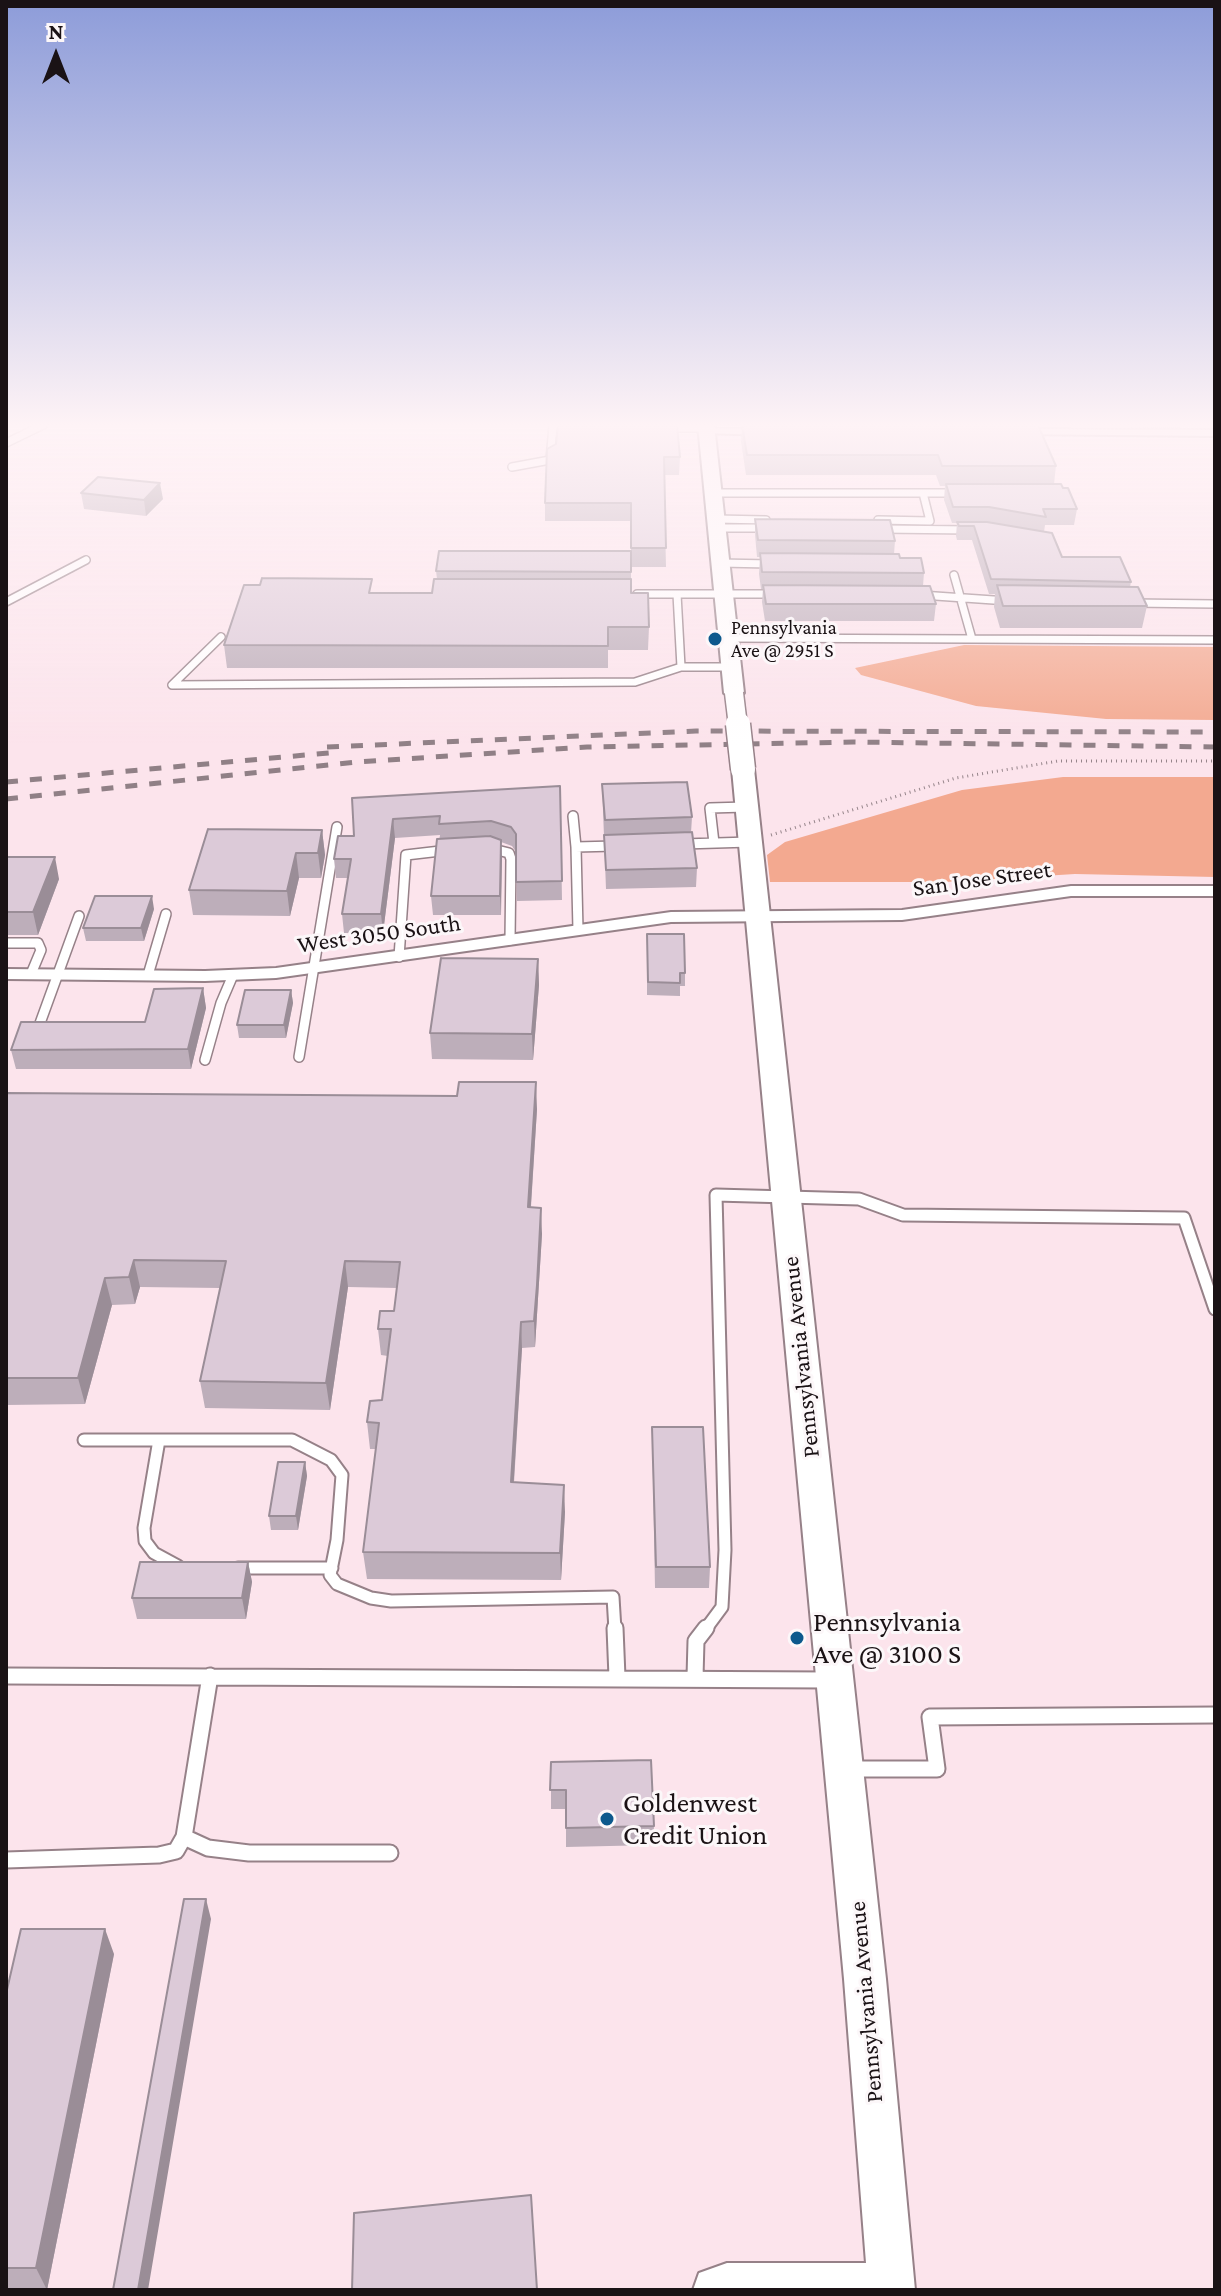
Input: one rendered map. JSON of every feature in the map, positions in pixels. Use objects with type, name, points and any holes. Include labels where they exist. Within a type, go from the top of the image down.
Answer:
[{"type":"street","name":"Pennsylvania Avenue","points":[[717,532],[834,1681],[892,2288]]},
{"type":"street","name":"San Jose Street","points":[[756,915],[902,915],[1071,891],[1215,891]]},
{"type":"street","name":"West 3050 South","points":[[6,974],[233,975],[399,957],[671,917],[756,915]]},
{"type":"street","points":[[716,2290],[727,2286],[892,2288]]},
{"type":"lane","points":[[6,602],[86,560]]},
{"type":"lane","points":[[720,563],[783,564]]},
{"type":"lane","points":[[954,575],[972,639]]},
{"type":"lane","points":[[631,594],[786,594]]},
{"type":"lane","points":[[677,594],[681,667]]},
{"type":"lane","points":[[912,595],[1012,601]]},
{"type":"lane","points":[[1121,603],[1215,604]]},
{"type":"lane","points":[[221,637],[172,685],[635,682],[681,667],[732,667]]},
{"type":"lane","points":[[729,638],[1215,640]]},
{"type":"lane","points":[[714,843],[710,808],[746,807]]},
{"type":"lane","points":[[573,816],[578,930]]},
{"type":"lane","points":[[299,1057],[337,827]]},
{"type":"lane","points":[[668,845],[750,842]]},
{"type":"lane","points":[[576,847],[622,846]]},
{"type":"lane","points":[[476,848],[492,847],[509,853],[510,940]]},
{"type":"lane","points":[[399,957],[406,855],[461,849]]},
{"type":"lane","points":[[148,975],[166,914]]},
{"type":"lane","points":[[39,1026],[79,916]]},
{"type":"lane","points":[[6,943],[38,943],[41,950],[31,974]]},
{"type":"lane","points":[[205,1060],[221,1003],[233,975]]},
{"type":"lane","points":[[695,1677],[696,1641],[722,1607],[725,1550],[716,1195],[859,1199],[903,1215],[1184,1218],[1215,1309]]},
{"type":"lane","points":[[84,1440],[292,1440],[331,1460],[342,1475],[330,1575],[337,1584],[371,1598],[391,1601],[613,1597],[617,1677]]},
{"type":"lane","points":[[159,1440],[144,1528],[145,1541],[168,1563],[191,1567]]},
{"type":"lane","points":[[221,1568],[332,1568]]},
{"type":"lane","points":[[6,1676],[695,1677],[834,1681]]},
{"type":"lane","points":[[6,1860],[159,1855],[176,1851],[184,1837],[210,1676]]},
{"type":"lane","points":[[842,1769],[937,1769],[930,1717],[1215,1715]]},
{"type":"lane","points":[[184,1837],[208,1848],[249,1853],[390,1853]]},
{"type":"path","points":[[750,842],[956,778],[1058,761],[1215,761]]},
{"type":"shaded area","points":[[964,645],[1215,647],[1215,720],[1106,719],[976,706],[861,675],[855,668]]},
{"type":"shaded area","points":[[1063,777],[1215,777],[1215,877],[1075,874],[946,882],[770,882],[767,855],[785,842],[962,790]]},
{"type":"building","points":[[631,532],[666,532],[666,548],[631,548]]},
{"type":"building","points":[[757,532],[893,532],[895,541],[758,540]]},
{"type":"building","points":[[976,532],[1052,533],[1062,557],[1120,557],[1131,582],[991,579]]},
{"type":"building","points":[[439,551],[631,551],[631,572],[436,571]]},
{"type":"building","points":[[760,553],[899,554],[900,558],[921,558],[924,573],[762,572]]},
{"type":"building","points":[[262,578],[372,579],[369,593],[432,593],[434,579],[631,579],[631,593],[648,593],[649,627],[608,627],[608,646],[224,645],[244,585],[260,585]]},
{"type":"building","points":[[763,585],[930,586],[936,604],[766,604]]},
{"type":"building","points":[[997,585],[1138,587],[1147,606],[1003,606]]},
{"type":"building","points":[[687,782],[692,817],[605,820],[602,784]]},
{"type":"building","points":[[560,786],[562,881],[516,882],[516,834],[511,827],[491,821],[439,824],[440,816],[393,819],[381,914],[342,914],[351,859],[334,859],[338,836],[354,836],[352,798]]},
{"type":"building","points":[[208,829],[322,830],[318,853],[296,853],[287,891],[189,890]]},
{"type":"building","points":[[692,832],[697,868],[606,870],[604,835]]},
{"type":"building","points":[[490,836],[501,840],[500,896],[431,896],[437,839]]},
{"type":"building","points":[[6,857],[55,857],[33,912],[6,912]]},
{"type":"building","points":[[95,896],[152,896],[141,928],[83,928]]},
{"type":"building","points":[[647,934],[684,934],[685,973],[680,973],[680,983],[648,982]]},
{"type":"building","points":[[441,958],[538,959],[532,1034],[430,1033]]},
{"type":"building","points":[[203,988],[188,1049],[11,1050],[21,1022],[145,1022],[154,989]]},
{"type":"building","points":[[245,990],[291,990],[284,1025],[237,1025]]},
{"type":"building","points":[[459,1082],[536,1082],[528,1207],[541,1208],[537,1285],[534,1321],[521,1322],[511,1482],[564,1485],[560,1553],[363,1552],[379,1423],[367,1422],[370,1401],[382,1400],[391,1329],[378,1329],[380,1311],[394,1311],[400,1262],[345,1261],[326,1383],[200,1381],[226,1261],[134,1260],[129,1277],[105,1278],[78,1378],[6,1378],[6,1093],[457,1096]]},
{"type":"building","points":[[652,1427],[703,1427],[710,1567],[656,1567]]},
{"type":"building","points":[[278,1462],[305,1462],[296,1516],[269,1516]]},
{"type":"building","points":[[140,1562],[248,1562],[242,1598],[132,1598]]},
{"type":"building","points":[[651,1760],[654,1826],[566,1828],[566,1790],[550,1790],[551,1762]]},
{"type":"building","points":[[184,1899],[206,1899],[138,2290],[113,2290]]},
{"type":"building","points":[[21,1929],[105,1929],[36,2268],[6,2268],[6,1994]]},
{"type":"building","points":[[531,2195],[537,2290],[352,2290],[354,2213]]},
{"type":"railway","points":[[327,747],[696,731],[1215,732]]},
{"type":"railway","points":[[6,799],[357,762],[587,747],[853,742],[1215,747]]},
{"type":"railway","points":[[6,782],[339,752]]},
{"type":"place","name":"Pennsylvania Ave @ 2951 S","points":[[715,639]]},
{"type":"place","name":"Pennsylvania Ave @ 3100 S","points":[[797,1638]]},
{"type":"place","name":"Goldenwest Credit Union","points":[[607,1819]]}]
